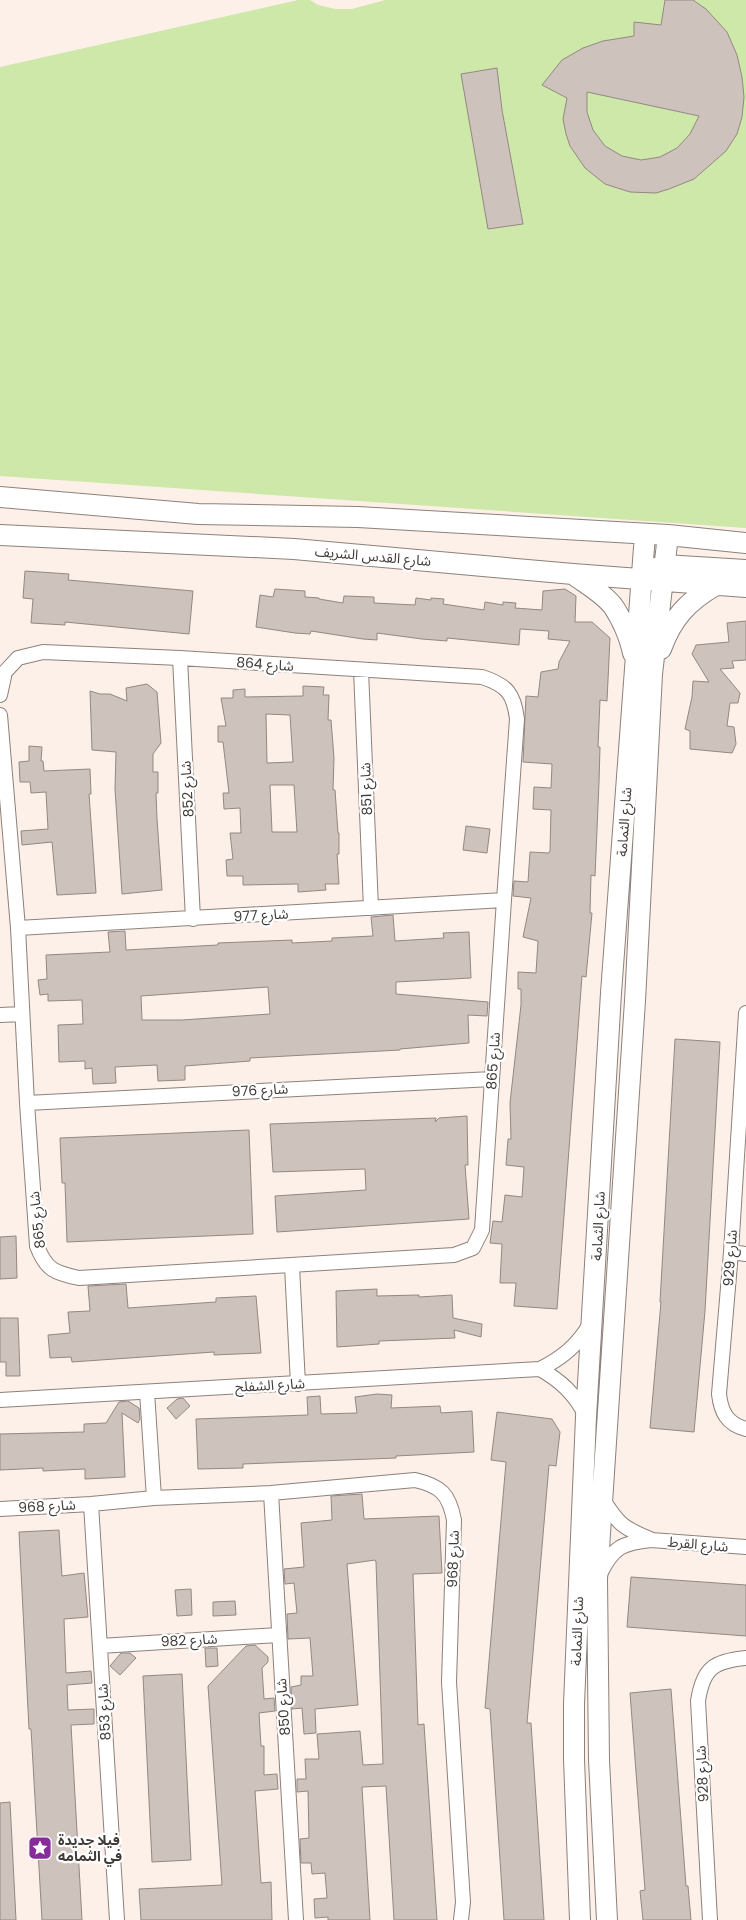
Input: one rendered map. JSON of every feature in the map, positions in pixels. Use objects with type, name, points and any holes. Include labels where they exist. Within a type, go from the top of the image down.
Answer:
[{"type":"street","points":[[0,497],[198,514],[358,517],[668,535],[746,543]]},
{"type":"street","name":"شارع الثمامة","points":[[607,1920],[599,1760],[597,1579],[636,992],[644,669],[642,578],[645,534]]},
{"type":"street","name":"شارع القدس الشريف","points":[[0,535],[294,549],[573,574],[642,578],[663,573],[716,585],[746,587]]},
{"type":"street","name":"شارع الثمامة","points":[[580,1920],[574,1759],[574,1704],[586,1417],[594,1316],[612,992],[644,669],[663,573],[668,535]]},
{"type":"street","points":[[663,573],[746,570]]},
{"type":"street","points":[[573,574],[613,606],[644,669]]},
{"type":"street","points":[[644,669],[681,611],[691,601],[716,585]]},
{"type":"street","name":"شارع 864","points":[[0,695],[5,672],[18,658],[43,652],[180,658],[482,677],[498,682],[509,691]]},
{"type":"street","name":"شارع 852","points":[[180,658],[193,919]]},
{"type":"street","name":"شارع 851","points":[[361,670],[371,908]]},
{"type":"street","name":"شارع 865","points":[[0,715],[18,928],[37,1246],[42,1259],[51,1270],[63,1275],[79,1278],[454,1255],[473,1248],[482,1230],[517,719],[516,704],[509,691]]},
{"type":"street","name":"شارع 977","points":[[18,928],[504,900]]},
{"type":"street","name":"شارع 929","points":[[746,1013],[731,1252],[719,1394],[721,1409],[728,1420],[737,1427],[746,1429]]},
{"type":"street","points":[[0,1015],[22,1014]]},
{"type":"street","name":"شارع 976","points":[[27,1102],[492,1079]]},
{"type":"street","points":[[731,1252],[746,1254]]},
{"type":"street","points":[[292,1266],[298,1384]]},
{"type":"street","name":"شارع الشفلح","points":[[0,1400],[298,1384],[540,1368],[558,1360],[573,1348],[594,1316]]},
{"type":"street","points":[[540,1368],[568,1388],[586,1417]]},
{"type":"street","points":[[147,1392],[154,1498]]},
{"type":"street","name":"شارع 968","points":[[0,1509],[92,1504],[154,1498],[271,1493],[415,1480],[431,1484],[443,1493],[451,1505],[454,1520],[450,1712],[463,1902],[460,1920]]},
{"type":"street","name":"شارع 850","points":[[271,1493],[296,1920]]},
{"type":"street","name":"شارع القرط","points":[[602,1497],[618,1522],[625,1528],[651,1540]]},
{"type":"street","name":"شارع 853","points":[[92,1504],[117,1920]]},
{"type":"street","name":"شارع القرط","points":[[597,1579],[607,1560],[619,1547],[636,1542],[651,1540],[746,1547]]},
{"type":"street","name":"شارع 982","points":[[100,1646],[278,1635]]},
{"type":"street","name":"شارع 928","points":[[710,1920],[698,1701],[700,1683],[708,1670],[722,1662],[746,1658]]},
{"type":"green space","points":[[298,0],[310,0],[318,5],[335,9],[352,9],[385,0],[746,0],[746,528],[0,476],[0,67]]},
{"type":"building","points":[[665,0],[693,0],[706,9],[727,32],[737,55],[742,77],[744,97],[742,117],[737,134],[726,151],[694,179],[656,193],[630,192],[605,184],[585,168],[570,146],[566,134],[563,119],[567,98],[542,85],[562,60],[583,48],[603,41],[634,36],[634,22],[661,25]],"holes":[[[587,92],[699,116],[690,134],[677,148],[660,157],[641,160],[622,156],[605,146],[593,130],[587,112]]]},
{"type":"building","points":[[497,68],[502,110],[523,224],[488,229],[461,74]]},
{"type":"building","points":[[25,571],[69,574],[68,580],[193,591],[189,634],[65,622],[65,625],[31,623],[33,599],[23,598]]},
{"type":"building","points":[[275,589],[305,591],[305,597],[343,603],[344,596],[374,597],[374,603],[415,605],[416,598],[431,600],[431,598],[444,599],[443,604],[484,610],[485,602],[503,605],[503,602],[516,603],[515,608],[542,610],[543,591],[565,589],[576,596],[575,622],[592,622],[610,638],[607,701],[600,700],[595,876],[591,875],[590,913],[592,913],[586,977],[582,976],[557,1309],[514,1306],[516,1283],[500,1283],[502,1244],[490,1243],[493,1221],[502,1222],[505,1195],[522,1197],[524,1167],[506,1165],[508,1139],[511,1139],[510,1103],[521,1005],[521,989],[518,989],[518,972],[536,973],[538,941],[523,937],[531,898],[513,896],[514,881],[528,882],[530,852],[549,853],[550,851],[551,810],[533,809],[534,787],[551,788],[552,764],[523,762],[526,696],[538,697],[541,672],[558,669],[559,662],[570,641],[548,639],[549,631],[520,629],[519,645],[447,638],[447,641],[422,639],[377,633],[377,640],[311,631],[310,634],[295,633],[256,627],[260,595],[273,597]]},
{"type":"building","points":[[746,621],[746,660],[732,661],[734,668],[720,669],[740,693],[738,703],[730,703],[727,726],[734,727],[736,744],[732,753],[690,749],[690,731],[685,729],[692,697],[693,681],[709,682],[692,654],[696,645],[729,642],[727,623]]},
{"type":"building","points":[[147,684],[157,692],[161,743],[153,754],[153,772],[158,772],[158,793],[156,793],[162,890],[122,894],[115,789],[116,752],[92,750],[90,691],[110,694],[127,701],[126,688]]},
{"type":"building","points":[[303,686],[324,687],[323,695],[329,695],[328,720],[331,720],[334,758],[333,790],[335,790],[339,833],[339,854],[337,854],[339,884],[325,884],[326,890],[298,892],[298,884],[243,885],[243,876],[227,876],[226,860],[233,859],[230,833],[241,833],[240,808],[224,809],[223,793],[229,793],[223,742],[218,742],[218,726],[226,726],[221,698],[233,698],[233,690],[245,689],[245,697],[303,696]],"holes":[[[266,714],[290,715],[293,762],[267,763]],[[270,785],[294,785],[297,832],[272,832]]]},
{"type":"building","points":[[29,746],[42,747],[41,761],[43,761],[44,771],[90,769],[91,794],[89,794],[96,893],[57,895],[52,842],[22,845],[21,831],[48,829],[46,792],[31,793],[30,782],[20,782],[19,762],[29,761]]},
{"type":"building","points":[[466,826],[490,829],[487,853],[463,850]]},
{"type":"building","points":[[393,915],[395,941],[444,938],[443,933],[469,932],[471,978],[396,982],[396,994],[488,1002],[487,1016],[468,1015],[469,1043],[400,1050],[250,1058],[250,1061],[185,1066],[185,1080],[158,1081],[157,1065],[115,1067],[116,1083],[93,1084],[92,1068],[85,1069],[85,1061],[59,1062],[58,1025],[83,1024],[82,1000],[48,1001],[48,994],[40,995],[38,980],[47,979],[46,955],[110,952],[108,932],[125,931],[126,950],[218,945],[218,943],[292,940],[292,943],[332,941],[332,938],[373,936],[371,917]],"holes":[[[268,987],[270,1014],[182,1020],[142,1020],[141,996]]]},
{"type":"building","points":[[675,1039],[720,1042],[705,1311],[694,1432],[650,1428],[661,1302]]},
{"type":"building","points":[[467,1116],[468,1165],[465,1165],[469,1219],[277,1232],[275,1196],[366,1190],[365,1169],[273,1172],[270,1124],[436,1118],[435,1122],[439,1118]]},
{"type":"building","points":[[249,1130],[253,1234],[67,1242],[65,1183],[62,1183],[60,1138]]},
{"type":"building","points":[[16,1236],[17,1278],[0,1279],[0,1237]]},
{"type":"building","points":[[126,1284],[128,1308],[216,1302],[216,1298],[256,1296],[261,1353],[214,1355],[214,1352],[72,1362],[71,1357],[50,1358],[48,1335],[70,1333],[68,1312],[90,1311],[88,1286]]},
{"type":"building","points":[[377,1289],[377,1296],[419,1295],[419,1297],[452,1295],[453,1318],[482,1324],[481,1337],[454,1330],[455,1338],[379,1341],[379,1344],[337,1347],[336,1291]]},
{"type":"building","points":[[0,1318],[18,1318],[20,1376],[6,1376],[6,1362],[0,1362]]},
{"type":"building","points":[[377,1394],[392,1395],[391,1408],[440,1406],[441,1413],[472,1411],[474,1452],[396,1456],[396,1458],[243,1464],[243,1468],[198,1469],[196,1419],[308,1415],[307,1397],[320,1396],[321,1414],[357,1413],[355,1397]]},
{"type":"building","points":[[183,1398],[190,1406],[176,1419],[167,1408],[177,1399]]},
{"type":"building","points":[[128,1401],[139,1408],[140,1419],[138,1423],[122,1413],[125,1477],[85,1479],[85,1469],[43,1471],[43,1468],[0,1470],[0,1434],[84,1432],[84,1424],[106,1423],[119,1402]]},
{"type":"building","points":[[497,1412],[552,1419],[560,1432],[556,1466],[549,1465],[527,1723],[531,1723],[544,1920],[504,1920],[490,1709],[485,1708],[506,1462],[491,1460]]},
{"type":"building","points":[[362,1494],[364,1519],[439,1516],[442,1573],[413,1574],[418,1725],[424,1724],[437,1920],[394,1920],[386,1786],[362,1787],[370,1920],[328,1920],[328,1917],[315,1918],[314,1899],[327,1898],[325,1873],[312,1874],[311,1863],[301,1863],[300,1839],[309,1838],[308,1791],[297,1792],[297,1779],[306,1779],[305,1759],[319,1759],[317,1734],[360,1731],[363,1765],[383,1764],[375,1560],[347,1564],[358,1705],[315,1709],[316,1733],[304,1734],[302,1708],[292,1709],[291,1687],[301,1685],[301,1676],[313,1676],[310,1638],[288,1639],[287,1614],[297,1613],[294,1583],[285,1584],[284,1569],[304,1567],[301,1523],[332,1520],[331,1496]]},
{"type":"building","points":[[59,1530],[62,1576],[84,1573],[88,1617],[64,1619],[66,1673],[91,1671],[92,1683],[67,1685],[68,1710],[94,1709],[94,1724],[71,1725],[82,1920],[42,1920],[31,1729],[29,1729],[19,1532]]},
{"type":"building","points":[[631,1577],[746,1585],[746,1636],[627,1627]]},
{"type":"building","points":[[191,1589],[192,1615],[177,1616],[175,1590]]},
{"type":"building","points":[[235,1601],[236,1615],[213,1616],[213,1602]]},
{"type":"building","points":[[255,1645],[268,1657],[268,1662],[262,1668],[264,1699],[274,1698],[275,1711],[259,1713],[261,1746],[264,1746],[264,1775],[277,1774],[278,1789],[255,1791],[261,1883],[271,1882],[272,1920],[141,1920],[139,1889],[222,1885],[208,1686],[246,1646]]},
{"type":"building","points":[[205,1648],[217,1648],[218,1666],[206,1667]]},
{"type":"building","points":[[121,1653],[130,1653],[136,1658],[120,1675],[110,1666]]},
{"type":"building","points":[[182,1674],[191,1860],[152,1862],[143,1676]]},
{"type":"building","points":[[671,1689],[686,1886],[688,1886],[691,1920],[643,1920],[640,1891],[645,1890],[630,1693]]},
{"type":"building","points":[[10,1802],[16,1920],[0,1920],[0,1803]]},
{"type":"place","name":"فيلا جديدة في الثمامه","points":[[40,1848]]}]
